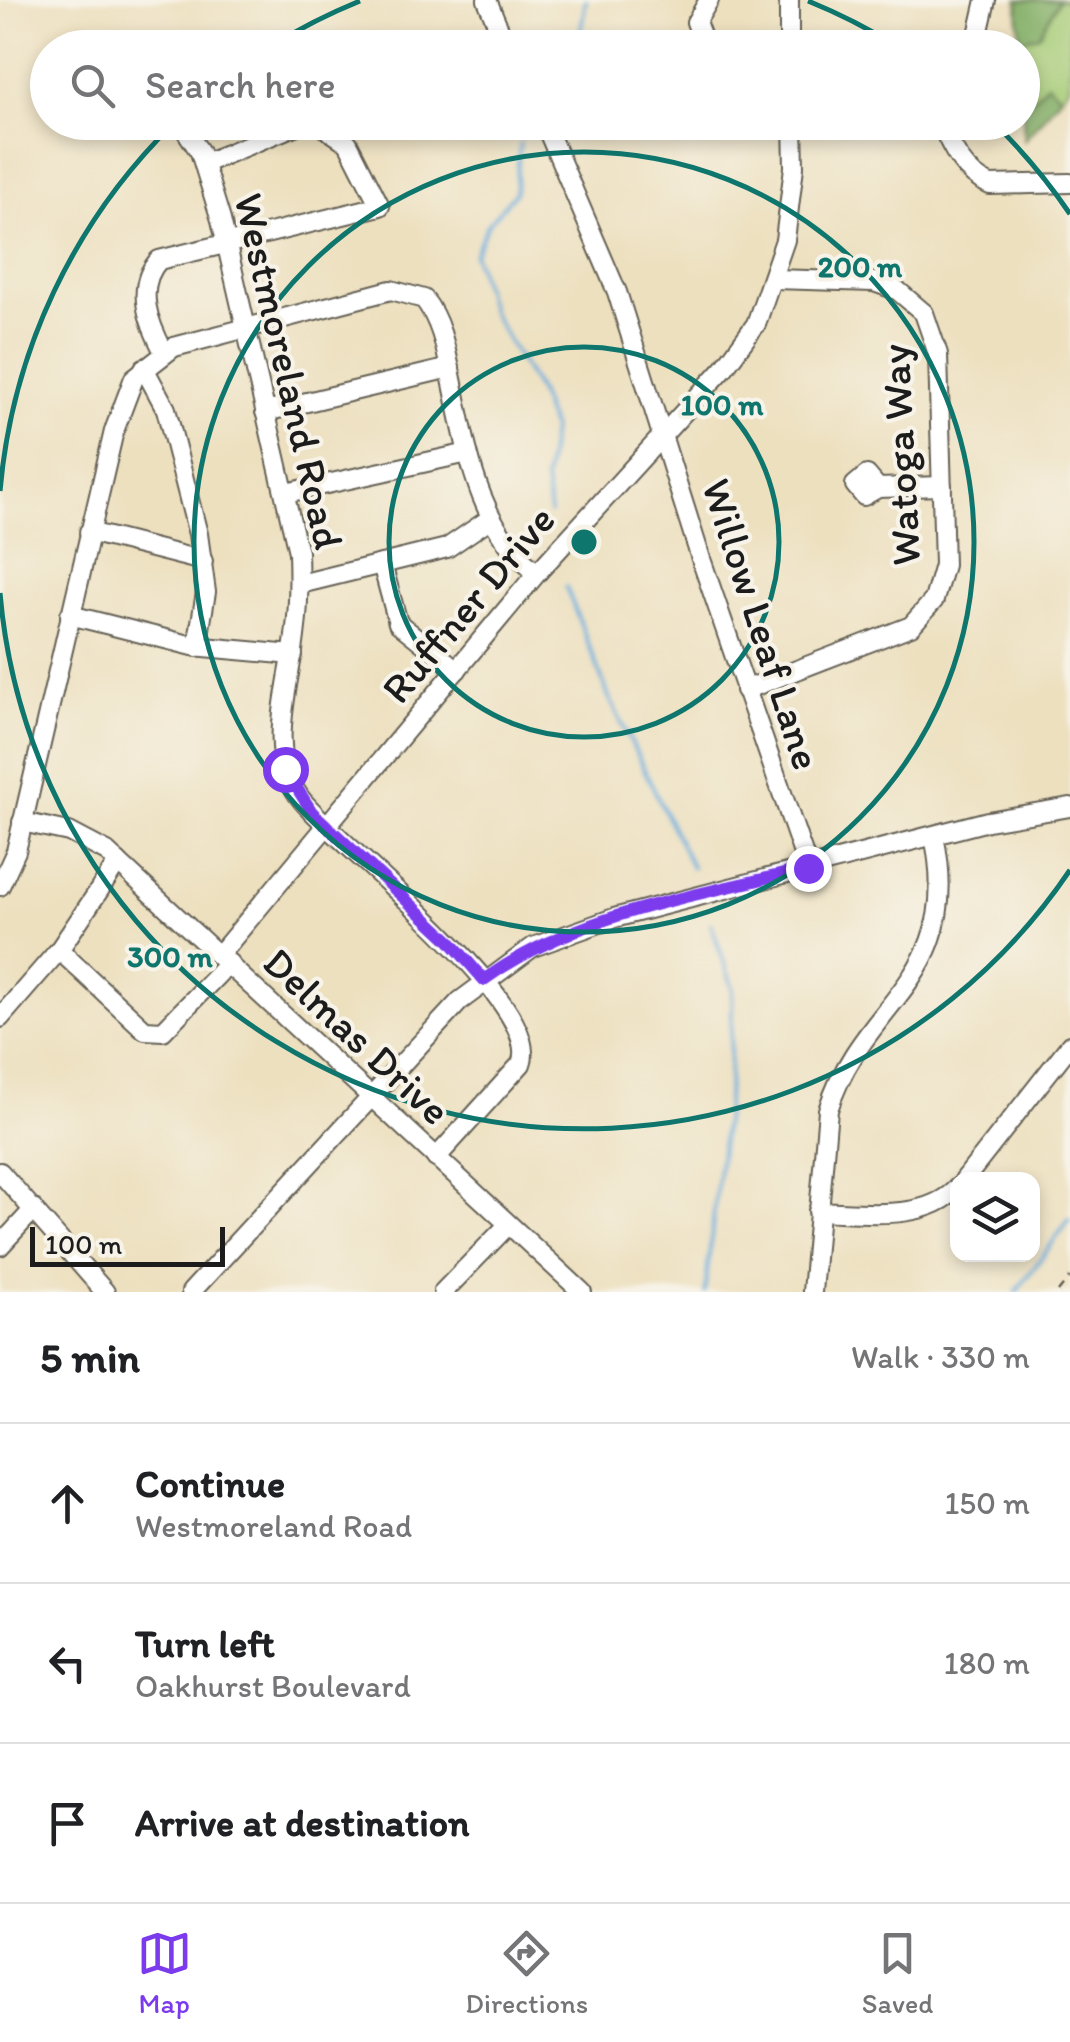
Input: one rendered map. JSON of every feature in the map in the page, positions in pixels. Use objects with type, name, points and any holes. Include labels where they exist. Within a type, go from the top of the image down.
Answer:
[{"type":"street","points":[[487,0],[500,30]]},
{"type":"street","points":[[699,30],[696,22],[710,0]]},
{"type":"street","points":[[789,0],[789,30]]},
{"type":"street","points":[[980,30],[986,0]]},
{"type":"street","name":"Westmoreland Road","points":[[191,140],[205,163],[247,326],[286,493],[300,584],[282,730],[285,769],[298,796],[449,940],[484,980],[510,1016],[525,1054],[436,1158]]},
{"type":"street","points":[[205,163],[261,140]]},
{"type":"street","points":[[164,352],[148,312],[145,290],[150,269],[170,256],[380,206],[343,140]]},
{"type":"street","name":"Willow Leaf Lane","points":[[552,140],[602,250],[745,690],[808,868]]},
{"type":"street","name":"Ruffner Drive","points":[[59,950],[145,1030],[164,1031],[537,574],[735,354],[756,324],[774,279],[788,220],[792,140]]},
{"type":"street","points":[[950,140],[964,167],[990,185],[1070,183]]},
{"type":"street","name":"Watoga Way","points":[[745,690],[900,632],[920,619],[942,579],[938,354],[934,333],[917,304],[898,290],[874,282],[774,279]]},
{"type":"street","points":[[0,886],[10,869],[89,532],[126,393],[144,368],[164,352],[201,336],[390,290],[410,292],[424,299],[436,314],[468,452],[491,518],[515,554],[537,574]]},
{"type":"street","points":[[144,368],[166,409],[203,561],[206,592],[197,647]]},
{"type":"street","points":[[265,412],[450,368]]},
{"type":"street","points":[[286,493],[468,452]]},
{"type":"street","points":[[878,488],[942,486]]},
{"type":"street","points":[[300,584],[446,548],[491,518]]},
{"type":"street","points":[[89,532],[203,561]]},
{"type":"street","points":[[382,564],[398,623],[457,670]]},
{"type":"street","points":[[70,616],[197,647],[293,655]]},
{"type":"street","points":[[191,1292],[371,1094],[484,980],[534,947],[576,928],[988,820],[1070,807]]},
{"type":"street","name":"Delmas Drive","points":[[22,822],[87,839],[118,862],[582,1292]]},
{"type":"street","points":[[812,1292],[824,1134],[836,1083],[914,978],[931,946],[938,871],[934,836]]},
{"type":"street","points":[[0,1018],[59,950],[118,862]]},
{"type":"street","points":[[970,1172],[1003,1124],[1070,1045]]},
{"type":"street","points":[[0,1172],[105,1292]]},
{"type":"street","points":[[818,1211],[908,1211],[950,1191]]},
{"type":"street","points":[[0,1246],[34,1208]]},
{"type":"street","points":[[443,1292],[508,1225]]},
{"type":"path","points":[[1058,1292],[1070,1277]]},
{"type":"green space","points":[[1018,0],[1070,0],[1070,85],[1040,121],[1040,30],[1019,30]]},
{"type":"green space","points":[[1018,0],[1059,0],[1040,33],[1040,30],[1020,30]]},
{"type":"green space","points":[[1047,83],[1061,96],[1040,121],[1040,91]]},
{"type":"waterway","points":[[581,30],[586,0]]},
{"type":"waterway","points":[[520,143],[515,193],[488,224],[474,255],[491,311],[538,391],[552,429],[545,481],[550,513]]},
{"type":"waterway","points":[[566,587],[609,697],[692,868]]},
{"type":"waterway","points":[[705,1292],[729,1078],[733,988],[711,924]]},
{"type":"waterway","points":[[1016,1292],[1070,1219]]},
{"type":"route","points":[[285,769],[298,796],[312,812],[449,940],[484,980],[534,947],[576,928],[808,868]]}]
